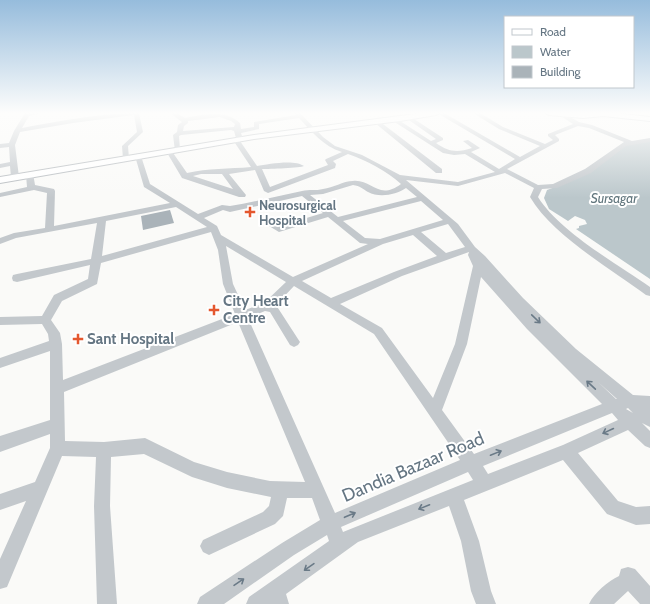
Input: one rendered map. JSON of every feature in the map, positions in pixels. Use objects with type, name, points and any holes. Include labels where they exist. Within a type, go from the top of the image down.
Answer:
[{"type":"main road","points":[[0,180],[173,151],[213,141]]},
{"type":"street","points":[[13,141],[12,145],[15,177]]},
{"type":"street","points":[[130,141],[125,146],[147,185],[177,204],[216,233],[292,281],[378,331],[485,483]]},
{"type":"street","points":[[175,141],[173,151],[185,176],[241,194]]},
{"type":"street","points":[[241,141],[255,168],[258,168],[268,191],[332,166],[328,160],[348,152]]},
{"type":"street","points":[[325,141],[333,147],[360,156],[398,177],[423,198],[455,226],[471,248],[473,259],[482,264],[572,353],[630,402]]},
{"type":"street","points":[[403,141],[439,171]]},
{"type":"street","points":[[432,143],[436,141]]},
{"type":"street","points":[[432,143],[448,153],[466,152],[477,148],[466,141]]},
{"type":"street","points":[[489,141],[521,160]]},
{"type":"street","points":[[533,141],[545,146]]},
{"type":"street","points":[[398,177],[458,184],[502,171],[555,141]]},
{"type":"street","points":[[466,152],[537,187],[549,188],[588,171],[622,145],[638,141]]},
{"type":"street","points":[[0,146],[12,145]]},
{"type":"street","points":[[0,166],[14,163]]},
{"type":"street","points":[[185,176],[201,172],[224,172],[282,165],[300,166]]},
{"type":"street","points":[[224,172],[249,205]]},
{"type":"street","points":[[30,174],[32,188]]},
{"type":"street","points":[[197,218],[222,206],[230,209],[303,193],[323,192],[353,183],[361,184],[372,191],[382,193],[398,190],[406,184]]},
{"type":"street","points":[[537,187],[538,190],[534,197],[538,207],[545,214],[572,236],[650,292]]},
{"type":"street","points":[[0,195],[32,188],[51,191],[48,230]]},
{"type":"street","points":[[388,192],[403,203]]},
{"type":"street","points":[[303,193],[363,241],[380,242]]},
{"type":"street","points":[[337,220],[423,198]]},
{"type":"street","points":[[0,241],[14,236],[102,220],[177,204]]},
{"type":"street","points":[[263,220],[279,229],[329,214]]},
{"type":"street","points":[[45,320],[58,298],[93,281],[102,220]]},
{"type":"street","points":[[57,388],[268,306],[292,281],[380,242],[449,221]]},
{"type":"street","points":[[414,232],[444,257]]},
{"type":"street","points":[[17,278],[216,233]]},
{"type":"street","points":[[216,233],[223,250],[228,284],[340,544]]},
{"type":"street","points":[[331,303],[398,274],[471,248]]},
{"type":"street","points":[[482,264],[516,311],[614,406],[645,413]]},
{"type":"street","points":[[435,411],[461,344],[482,264]]},
{"type":"street","points":[[268,306],[273,308],[294,342]]},
{"type":"street","points":[[0,321],[45,320]]},
{"type":"street","points":[[0,580],[58,448],[56,344],[54,332],[45,320]]},
{"type":"street","points":[[0,363],[56,344]]},
{"type":"street","name":"Dandia Bazaar Road","points":[[207,604],[288,549],[331,523],[471,463],[614,406],[630,402],[645,413]]},
{"type":"street","points":[[645,413],[650,440]]},
{"type":"street","points":[[256,604],[277,597],[340,544],[352,536],[566,451],[645,413]]},
{"type":"street","points":[[0,444],[57,425]]},
{"type":"street","points":[[58,448],[104,450],[145,446],[192,469],[227,480],[270,489],[316,490]]},
{"type":"street","points":[[104,450],[102,506],[106,604]]},
{"type":"street","points":[[566,451],[613,508],[636,516],[650,514]]},
{"type":"street","points":[[0,502],[40,488]]},
{"type":"street","points":[[209,546],[269,518],[277,510],[280,489]]},
{"type":"street","points":[[454,495],[470,541],[481,591],[486,604]]},
{"type":"street","points":[[600,604],[625,581],[650,602]]},
{"type":"water","name":"Sursagar","points":[[650,141],[650,279],[576,229],[579,228],[579,226],[587,224],[585,220],[575,216],[568,221],[549,209],[544,198],[547,190],[563,184],[623,145]]},
{"type":"building","points":[[170,210],[174,223],[143,230],[141,216]]},
{"type":"place","name":"Neurosurgical Hospital","points":[[250,212]]},
{"type":"place","name":"City Heart Centre","points":[[214,310]]},
{"type":"place","name":"Sant Hospital","points":[[78,339]]}]
